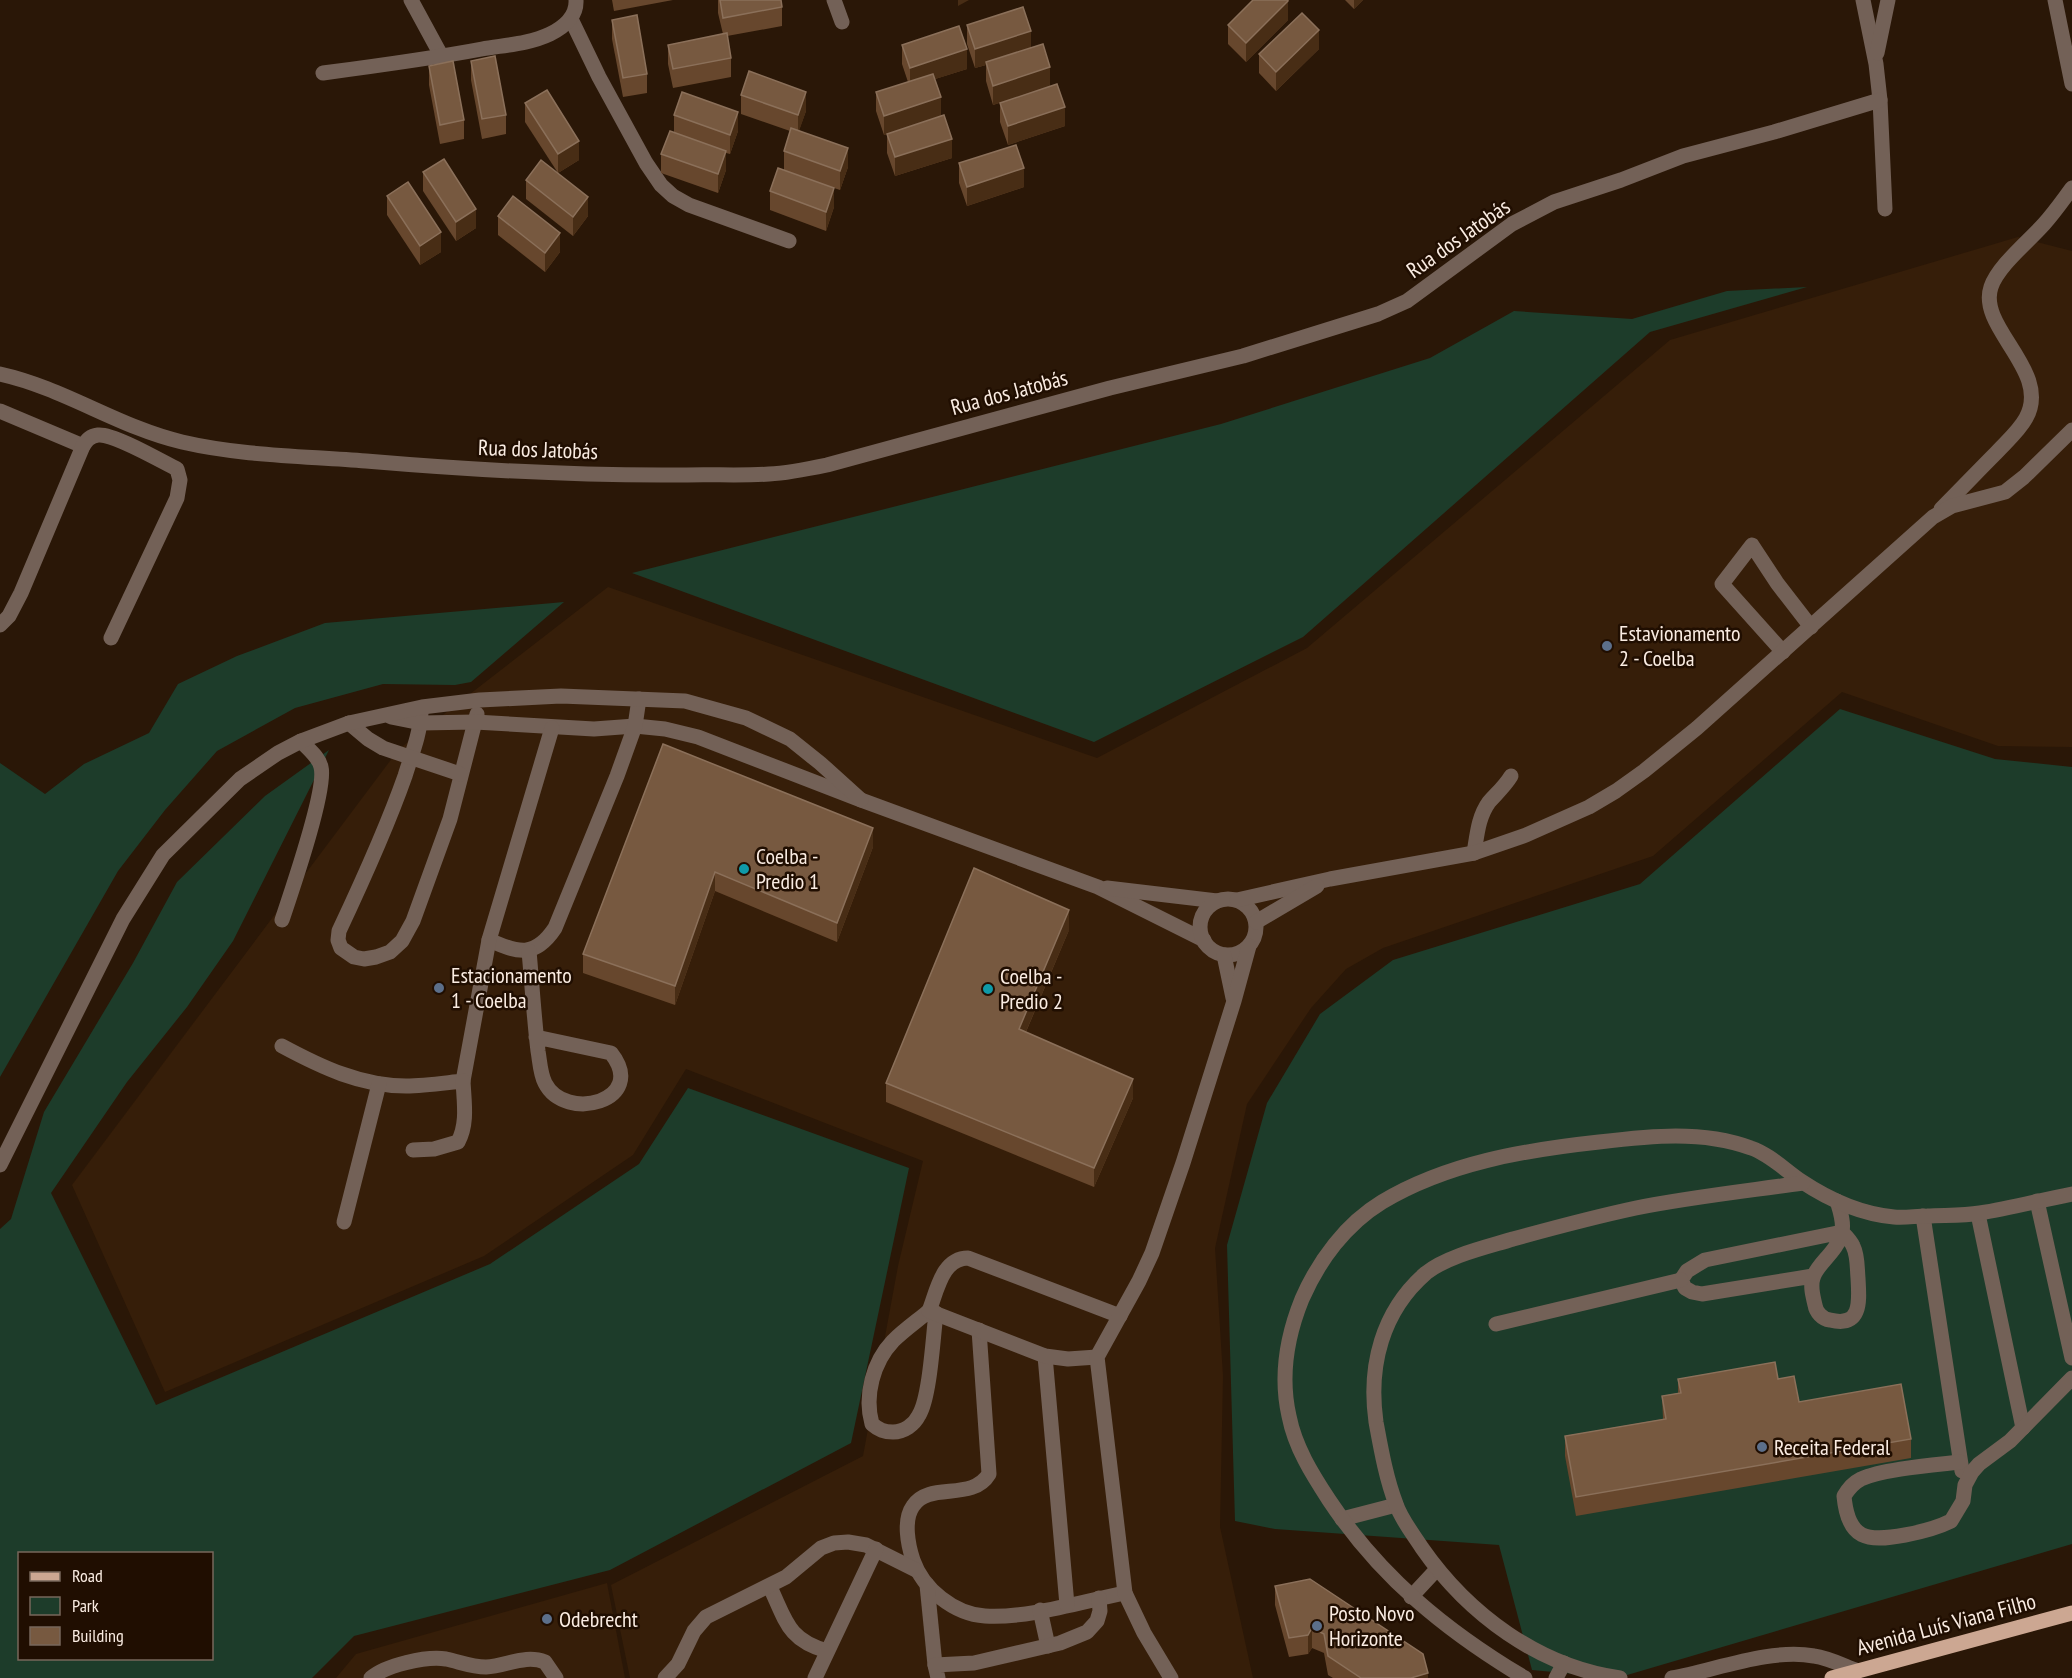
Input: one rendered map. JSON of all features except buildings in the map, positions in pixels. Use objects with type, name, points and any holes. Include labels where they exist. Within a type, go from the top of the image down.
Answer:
[{"type":"main road","name":"Avenida Luís Viana Filho","points":[[1832,1678],[2072,1613]]},
{"type":"street","points":[[411,0],[442,57]]},
{"type":"street","points":[[323,73],[442,57],[536,40],[557,30],[571,19],[576,0]]},
{"type":"street","points":[[834,0],[842,22]]},
{"type":"street","points":[[1863,0],[1876,64],[1880,100],[1885,209]]},
{"type":"street","points":[[1876,64],[1888,0]]},
{"type":"street","points":[[2055,0],[2072,84]]},
{"type":"street","points":[[571,19],[598,77],[646,163],[661,185],[673,196],[689,205],[789,241]]},
{"type":"street","name":"Rua dos Jatobás","points":[[0,374],[53,390],[124,424],[156,435],[184,443],[283,456],[440,467],[635,475],[769,474],[800,471],[1110,388],[1243,356],[1340,328],[1407,301],[1512,224],[1554,202],[1683,156],[1880,100]]},
{"type":"street","points":[[1098,887],[1217,901],[1237,900],[1330,879],[1474,853],[1547,826],[1589,807],[1616,791],[1697,728],[1933,518],[2015,433],[2031,406],[2032,390],[1991,311],[1988,298],[1991,286],[2001,271],[2044,224],[2072,188]]},
{"type":"street","points":[[0,411],[83,446]]},
{"type":"street","points":[[1933,518],[1952,507],[2005,492],[2024,477],[2072,430]]},
{"type":"street","points":[[0,625],[9,616],[21,593],[83,446],[88,438],[96,435],[111,437],[177,469],[180,480],[177,498],[111,638]]},
{"type":"street","points":[[1783,652],[1722,584],[1752,545],[1777,583],[1811,627]]},
{"type":"street","points":[[0,1164],[123,919],[163,855],[240,779],[278,753],[301,741],[349,723],[422,707],[480,700],[561,696],[685,700],[746,718],[790,739],[861,800]]},
{"type":"street","points":[[489,940],[511,950],[529,951],[545,942],[555,928],[617,776],[635,726],[639,699]]},
{"type":"street","points":[[422,707],[421,723],[411,759],[394,806],[339,931],[338,940],[341,948],[354,957],[364,959],[390,952],[402,941],[413,921],[450,819],[480,700]]},
{"type":"street","points":[[385,716],[421,723],[475,722],[594,729],[635,726],[665,729],[698,737],[1098,887],[1204,940],[1216,952],[1224,955],[1242,952],[1249,946]]},
{"type":"street","points":[[349,723],[383,748],[460,774]]},
{"type":"street","points":[[413,1150],[434,1149],[458,1142],[463,1133],[465,1120],[463,1081],[489,940],[552,728]]},
{"type":"street","points":[[282,920],[319,796],[322,775],[318,760],[301,741]]},
{"type":"street","points":[[1474,853],[1483,813],[1511,776]]},
{"type":"street","points":[[1256,922],[1330,879]]},
{"type":"street","points":[[1171,1678],[1144,1633],[1125,1593],[1097,1357],[1152,1253],[1183,1163],[1249,946],[1256,931],[1256,922],[1252,912],[1237,900]]},
{"type":"street","points":[[1204,940],[1201,922],[1209,906],[1217,901]]},
{"type":"street","points":[[529,951],[536,1037],[541,1073],[546,1085],[554,1095],[569,1103],[589,1103],[613,1095],[617,1089],[620,1071],[618,1061],[611,1053],[536,1037]]},
{"type":"street","points":[[1224,955],[1234,1001]]},
{"type":"street","points":[[282,1046],[340,1074],[379,1084],[407,1086],[463,1081]]},
{"type":"street","points":[[344,1222],[379,1084]]},
{"type":"street","points":[[1525,1678],[1480,1650],[1411,1597],[1373,1557],[1342,1519],[1301,1453],[1289,1417],[1285,1379],[1287,1346],[1309,1283],[1326,1255],[1352,1224],[1380,1203],[1420,1183],[1467,1166],[1566,1145],[1652,1136],[1719,1138],[1755,1149],[1803,1183],[1837,1201],[1867,1212],[1895,1217],[1978,1214],[2072,1194]]},
{"type":"street","points":[[1620,1678],[1564,1663],[1533,1650],[1498,1628],[1437,1569],[1410,1530],[1396,1505],[1381,1448],[1373,1397],[1376,1356],[1384,1330],[1409,1289],[1429,1271],[1454,1258],[1488,1246],[1637,1208],[1803,1183]]},
{"type":"street","points":[[1837,1201],[1843,1221],[1842,1232],[1837,1245],[1813,1276],[1811,1287],[1815,1309],[1821,1316],[1836,1321],[1851,1317],[1860,1304],[1854,1247],[1842,1232]]},
{"type":"street","points":[[2037,1201],[2072,1358]]},
{"type":"street","points":[[1978,1214],[2023,1428]]},
{"type":"street","points":[[1923,1216],[1965,1485],[1963,1501],[1951,1521],[1942,1526],[1880,1540],[1866,1537],[1856,1531],[1848,1521],[1844,1496],[1849,1487],[1862,1479],[1880,1474],[1960,1462]]},
{"type":"street","points":[[1496,1324],[1681,1280],[1687,1271],[1705,1260],[1842,1232]]},
{"type":"street","points":[[933,1312],[893,1341],[877,1365],[869,1401],[872,1424],[878,1429],[886,1432],[900,1432],[909,1427],[919,1416],[925,1401],[933,1312],[938,1286],[951,1262],[959,1258],[968,1258],[1120,1316]]},
{"type":"street","points":[[1681,1280],[1684,1288],[1702,1294],[1813,1276]]},
{"type":"street","points":[[933,1312],[1045,1356],[1068,1359],[1097,1357]]},
{"type":"street","points":[[979,1330],[989,1474],[981,1485],[972,1489],[935,1494],[922,1498],[914,1504],[908,1516],[908,1531],[916,1570],[927,1585],[942,1599],[963,1611],[983,1616],[1011,1616],[1125,1593]]},
{"type":"street","points":[[1045,1356],[1067,1605]]},
{"type":"street","points":[[1965,1485],[1979,1464],[2010,1441],[2072,1378]]},
{"type":"street","points":[[1342,1519],[1396,1505]]},
{"type":"street","points":[[665,1678],[678,1664],[694,1631],[706,1617],[770,1587],[821,1548],[834,1543],[848,1542],[876,1549],[916,1570]]},
{"type":"street","points":[[815,1678],[876,1549]]},
{"type":"street","points":[[1411,1597],[1437,1569]]},
{"type":"street","points":[[927,1585],[937,1672],[1048,1646],[1087,1632],[1097,1621],[1100,1611],[1099,1598]]},
{"type":"street","points":[[770,1587],[794,1634],[804,1643],[827,1651]]},
{"type":"street","points":[[1040,1610],[1048,1646]]},
{"type":"street","points":[[1672,1678],[1762,1658],[1796,1654],[1816,1656],[1858,1671]]},
{"type":"street","points":[[371,1678],[383,1670],[429,1658],[488,1667],[520,1660],[539,1659],[545,1662],[556,1678]]},
{"type":"street","points":[[1556,1678],[1564,1663]]},
{"type":"shaded area","points":[[2018,237],[2072,251],[2072,747],[1998,746],[1842,692],[1653,856],[1383,948],[1346,969],[1311,1008],[1247,1104],[1215,1248],[1223,1376],[1220,1527],[1253,1678],[630,1678],[611,1585],[863,1456],[898,1266],[923,1161],[686,1069],[633,1155],[484,1256],[165,1392],[72,1185],[399,749],[608,587],[1097,758],[1307,648],[1670,340]]},
{"type":"shaded area","name":"Odebrecht","points":[[607,1583],[625,1678],[336,1678],[356,1654]]},
{"type":"green space","points":[[1807,287],[1650,332],[1303,637],[1094,742],[632,573],[1221,424],[1430,358],[1514,311],[1632,319],[1727,291]]},
{"type":"green space","points":[[564,602],[471,682],[455,685],[383,684],[295,708],[217,751],[165,810],[118,871],[0,1077],[0,763],[45,794],[84,764],[149,733],[178,684],[237,656],[325,623]]},
{"type":"green space","points":[[1840,709],[1995,759],[2072,767],[2072,1544],[1617,1678],[1532,1670],[1499,1545],[1275,1529],[1235,1521],[1227,1245],[1267,1103],[1320,1014],[1393,960],[1640,884]]},
{"type":"green space","points":[[329,750],[233,941],[187,1007],[127,1082],[51,1193],[156,1405],[490,1264],[639,1164],[688,1088],[909,1168],[851,1443],[610,1570],[354,1636],[312,1678],[0,1678],[0,1229],[11,1219],[44,1112],[133,963],[177,882],[265,796]]},
{"type":"place","name":"Estavionamento 2 - Coelba","points":[[1607,646]]},
{"type":"place","name":"Coelba - Predio 1","points":[[744,869]]},
{"type":"place","name":"Estacionamento 1 - Coelba","points":[[439,988]]},
{"type":"place","name":"Coelba - Predio 2","points":[[988,989]]},
{"type":"place","name":"Receita Federal","points":[[1762,1447]]},
{"type":"place","name":"Odebrecht","points":[[547,1619]]},
{"type":"place","name":"Posto Novo Horizonte","points":[[1317,1626]]}]
